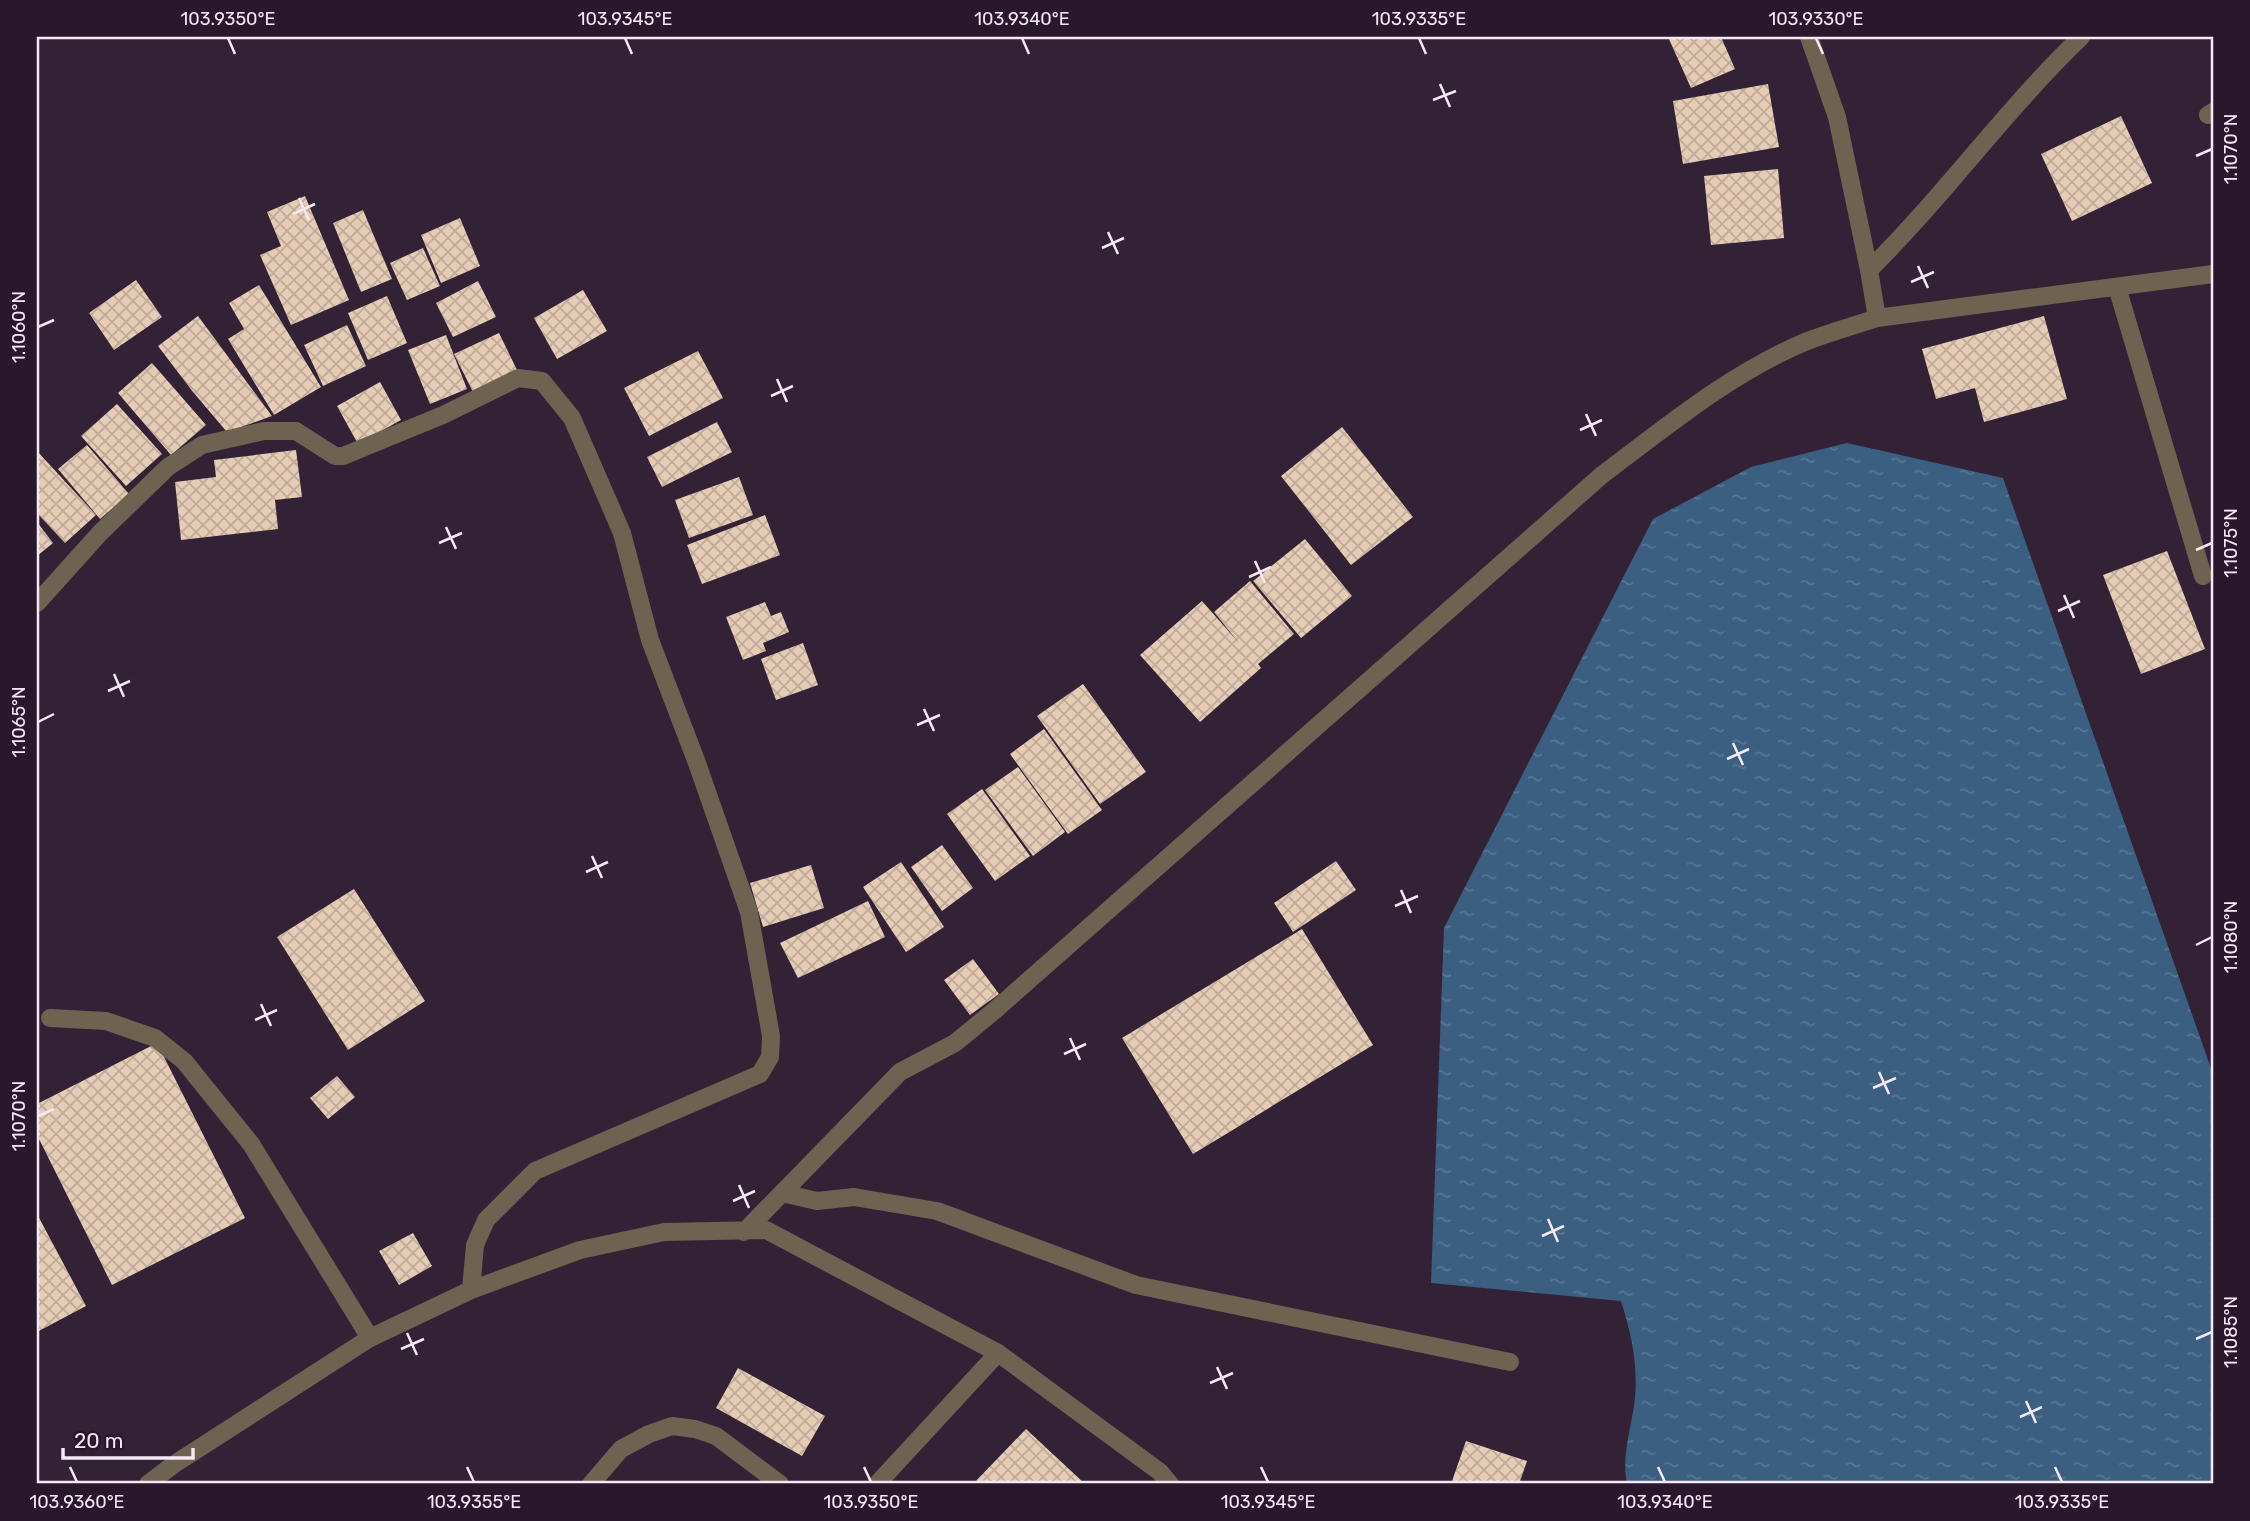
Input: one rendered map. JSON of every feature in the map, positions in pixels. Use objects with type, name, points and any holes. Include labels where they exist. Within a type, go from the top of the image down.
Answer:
[{"type":"street","points":[[1809,37],[1837,117],[1877,318]]},
{"type":"street","points":[[1869,270],[1908,233],[2045,71],[2081,37]]},
{"type":"street","points":[[744,1232],[900,1072],[955,1042],[994,1011],[1601,475],[1747,372],[1805,342],[1877,318],[2213,274]]},
{"type":"street","points":[[2117,287],[2203,576]]},
{"type":"street","points":[[37,603],[100,533],[168,467],[202,444],[264,431],[296,431],[335,456],[343,456],[443,415],[518,378],[542,381],[572,418],[622,533],[650,639],[749,912],[771,1036],[771,1057],[760,1074],[536,1171],[486,1220],[475,1245],[471,1290]]},
{"type":"street","points":[[50,1018],[106,1021],[155,1038],[184,1061],[251,1144],[370,1338]]},
{"type":"street","points":[[782,1193],[817,1201],[854,1197],[937,1211],[1136,1285],[1510,1362]]},
{"type":"street","points":[[148,1484],[173,1465],[370,1338],[471,1290],[580,1250],[664,1232],[766,1230],[998,1353],[1160,1472],[1170,1484]]},
{"type":"street","points":[[877,1484],[998,1353]]},
{"type":"street","points":[[591,1484],[621,1449],[649,1434],[672,1426],[695,1429],[716,1436],[780,1484]]},
{"type":"water","points":[[1847,443],[2003,478],[2213,1074],[2213,1484],[1627,1484],[1626,1452],[1635,1398],[1635,1361],[1621,1301],[1431,1283],[1444,928],[1653,519],[1751,467]]},
{"type":"building","points":[[1668,37],[1721,37],[1735,69],[1691,88]]},
{"type":"building","points":[[1768,84],[1779,147],[1683,164],[1673,101]]},
{"type":"building","points":[[2121,116],[2152,183],[2072,221],[2041,154]]},
{"type":"building","points":[[1778,169],[1784,238],[1711,245],[1704,176]]},
{"type":"building","points":[[305,196],[349,300],[291,325],[260,255],[281,246],[267,212]]},
{"type":"building","points":[[363,210],[392,279],[361,292],[333,223]]},
{"type":"building","points":[[460,218],[480,266],[441,283],[421,235]]},
{"type":"building","points":[[423,248],[440,286],[407,300],[390,263]]},
{"type":"building","points":[[136,280],[162,317],[114,350],[89,313]]},
{"type":"building","points":[[478,281],[496,317],[453,337],[436,303]]},
{"type":"building","points":[[259,285],[321,387],[274,415],[228,339],[244,329],[229,303]]},
{"type":"building","points":[[583,290],[607,331],[557,359],[534,318]]},
{"type":"building","points":[[387,296],[407,343],[368,360],[348,313]]},
{"type":"building","points":[[198,316],[272,416],[227,432],[158,346]]},
{"type":"building","points":[[2044,316],[2067,399],[1984,422],[1975,388],[1936,399],[1922,349]]},
{"type":"building","points":[[347,325],[366,366],[323,386],[304,345]]},
{"type":"building","points":[[499,333],[518,372],[474,394],[454,354]]},
{"type":"building","points":[[446,335],[467,389],[430,404],[408,350]]},
{"type":"building","points":[[698,351],[723,398],[649,436],[624,388]]},
{"type":"building","points":[[152,363],[206,425],[171,455],[118,393]]},
{"type":"building","points":[[380,382],[401,420],[358,444],[337,406]]},
{"type":"building","points":[[117,404],[162,454],[126,486],[81,436]]},
{"type":"building","points":[[717,422],[732,452],[662,487],[647,457]]},
{"type":"building","points":[[1342,427],[1413,517],[1351,565],[1281,476]]},
{"type":"building","points":[[87,445],[129,494],[100,519],[58,469]]},
{"type":"building","points":[[296,450],[302,497],[275,500],[278,529],[181,540],[175,482],[216,477],[214,460]]},
{"type":"building","points":[[37,451],[96,515],[65,543],[37,513]]},
{"type":"building","points":[[739,477],[753,515],[689,538],[675,500]]},
{"type":"building","points":[[765,515],[780,555],[702,584],[687,545]]},
{"type":"building","points":[[37,522],[53,543],[37,556]]},
{"type":"building","points":[[1305,539],[1352,596],[1301,638],[1253,581]]},
{"type":"building","points":[[2167,551],[2205,649],[2141,674],[2103,575]]},
{"type":"building","points":[[1250,581],[1294,634],[1258,664],[1261,668],[1200,722],[1140,655],[1202,601],[1239,643],[1214,612]]},
{"type":"building","points":[[765,602],[771,616],[781,612],[789,632],[763,643],[766,651],[743,660],[726,617]]},
{"type":"building","points":[[803,643],[818,685],[776,700],[761,659]]},
{"type":"building","points":[[1083,684],[1146,772],[1100,804],[1037,716]]},
{"type":"building","points":[[1044,729],[1102,810],[1068,834],[1010,754]]},
{"type":"building","points":[[1018,767],[1065,832],[1033,856],[985,790]]},
{"type":"building","points":[[982,789],[1030,856],[995,881],[947,814]]},
{"type":"building","points":[[942,845],[973,888],[942,911],[911,867]]},
{"type":"building","points":[[1336,861],[1356,890],[1293,932],[1274,903]]},
{"type":"building","points":[[901,862],[944,927],[906,952],[863,887]]},
{"type":"building","points":[[811,865],[824,908],[763,927],[750,883]]},
{"type":"building","points":[[354,889],[425,1001],[348,1050],[277,937]]},
{"type":"building","points":[[868,901],[885,937],[798,978],[780,943]]},
{"type":"building","points":[[1302,929],[1373,1045],[1193,1154],[1122,1038]]},
{"type":"building","points":[[973,959],[999,994],[970,1015],[944,980]]},
{"type":"building","points":[[157,1043],[245,1218],[112,1285],[37,1135],[37,1104]]},
{"type":"building","points":[[337,1076],[355,1097],[328,1119],[310,1098]]},
{"type":"building","points":[[37,1214],[86,1306],[37,1332]]},
{"type":"building","points":[[413,1233],[432,1266],[399,1285],[379,1251]]},
{"type":"building","points":[[738,1368],[825,1416],[802,1456],[716,1408]]},
{"type":"building","points":[[1026,1429],[1085,1484],[973,1484]]},
{"type":"building","points":[[1466,1441],[1527,1461],[1519,1484],[1451,1484]]}]
